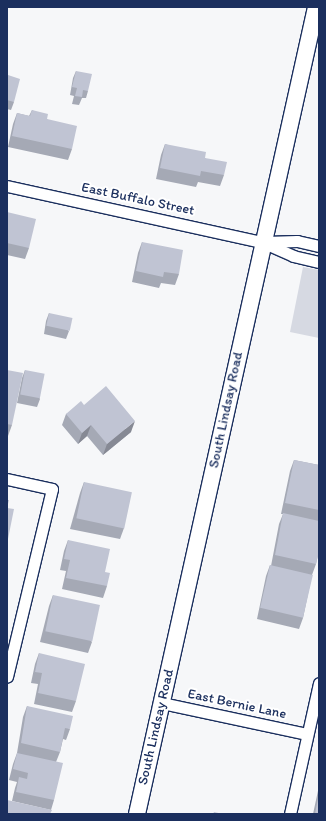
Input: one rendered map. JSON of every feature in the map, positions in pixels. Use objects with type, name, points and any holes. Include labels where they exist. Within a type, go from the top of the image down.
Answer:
[{"type":"main road","name":"South Lindsay Road","points":[[136,814],[162,703],[262,242],[316,7]]},
{"type":"street","name":"East Buffalo Street","points":[[7,186],[262,242],[293,256],[319,262]]},
{"type":"street","name":"East Buffalo Street","points":[[262,242],[297,241],[319,246]]},
{"type":"street","points":[[7,479],[52,489],[7,677]]},
{"type":"street","points":[[290,814],[319,683]]},
{"type":"street","name":"East Bernie Lane","points":[[162,703],[307,734]]},
{"type":"shaded area","points":[[303,267],[319,270],[319,338],[290,332]]},
{"type":"building","points":[[76,71],[92,74],[88,91],[83,90],[82,97],[75,96],[77,88],[72,87]]},
{"type":"building","points":[[8,75],[20,79],[14,102],[7,100]]},
{"type":"building","points":[[32,110],[48,114],[47,119],[77,126],[72,149],[12,136],[17,113],[30,116]]},
{"type":"building","points":[[165,144],[206,152],[205,158],[227,162],[224,175],[201,171],[200,176],[160,168]]},
{"type":"building","points":[[7,212],[36,219],[29,248],[7,243]]},
{"type":"building","points":[[142,242],[183,250],[179,274],[164,272],[163,277],[136,271]]},
{"type":"building","points":[[49,313],[72,318],[70,331],[46,326]]},
{"type":"building","points":[[7,370],[23,373],[12,425],[7,424]]},
{"type":"building","points":[[25,370],[45,374],[40,398],[20,395]]},
{"type":"building","points":[[106,386],[135,421],[107,444],[91,425],[82,433],[66,414],[81,401],[84,405]]},
{"type":"building","points":[[294,460],[319,465],[319,510],[285,503]]},
{"type":"building","points":[[84,482],[132,492],[124,528],[76,518]]},
{"type":"building","points":[[7,508],[14,509],[7,544]]},
{"type":"building","points":[[283,513],[319,521],[319,551],[316,564],[275,555]]},
{"type":"building","points":[[68,540],[110,549],[105,572],[110,573],[107,586],[66,578],[70,560],[64,559]]},
{"type":"building","points":[[270,565],[313,575],[303,618],[260,608]]},
{"type":"building","points":[[53,595],[100,605],[92,641],[45,631]]},
{"type":"building","points":[[39,653],[85,664],[76,701],[38,693],[42,673],[35,672]]},
{"type":"building","points":[[27,706],[73,716],[70,729],[65,728],[60,752],[21,743]]},
{"type":"building","points":[[17,753],[63,763],[54,800],[16,792],[19,777],[27,779],[28,773],[13,769]]},
{"type":"building","points":[[319,793],[319,814],[315,814]]},
{"type":"building","points":[[7,800],[52,810],[50,814],[7,814]]}]
